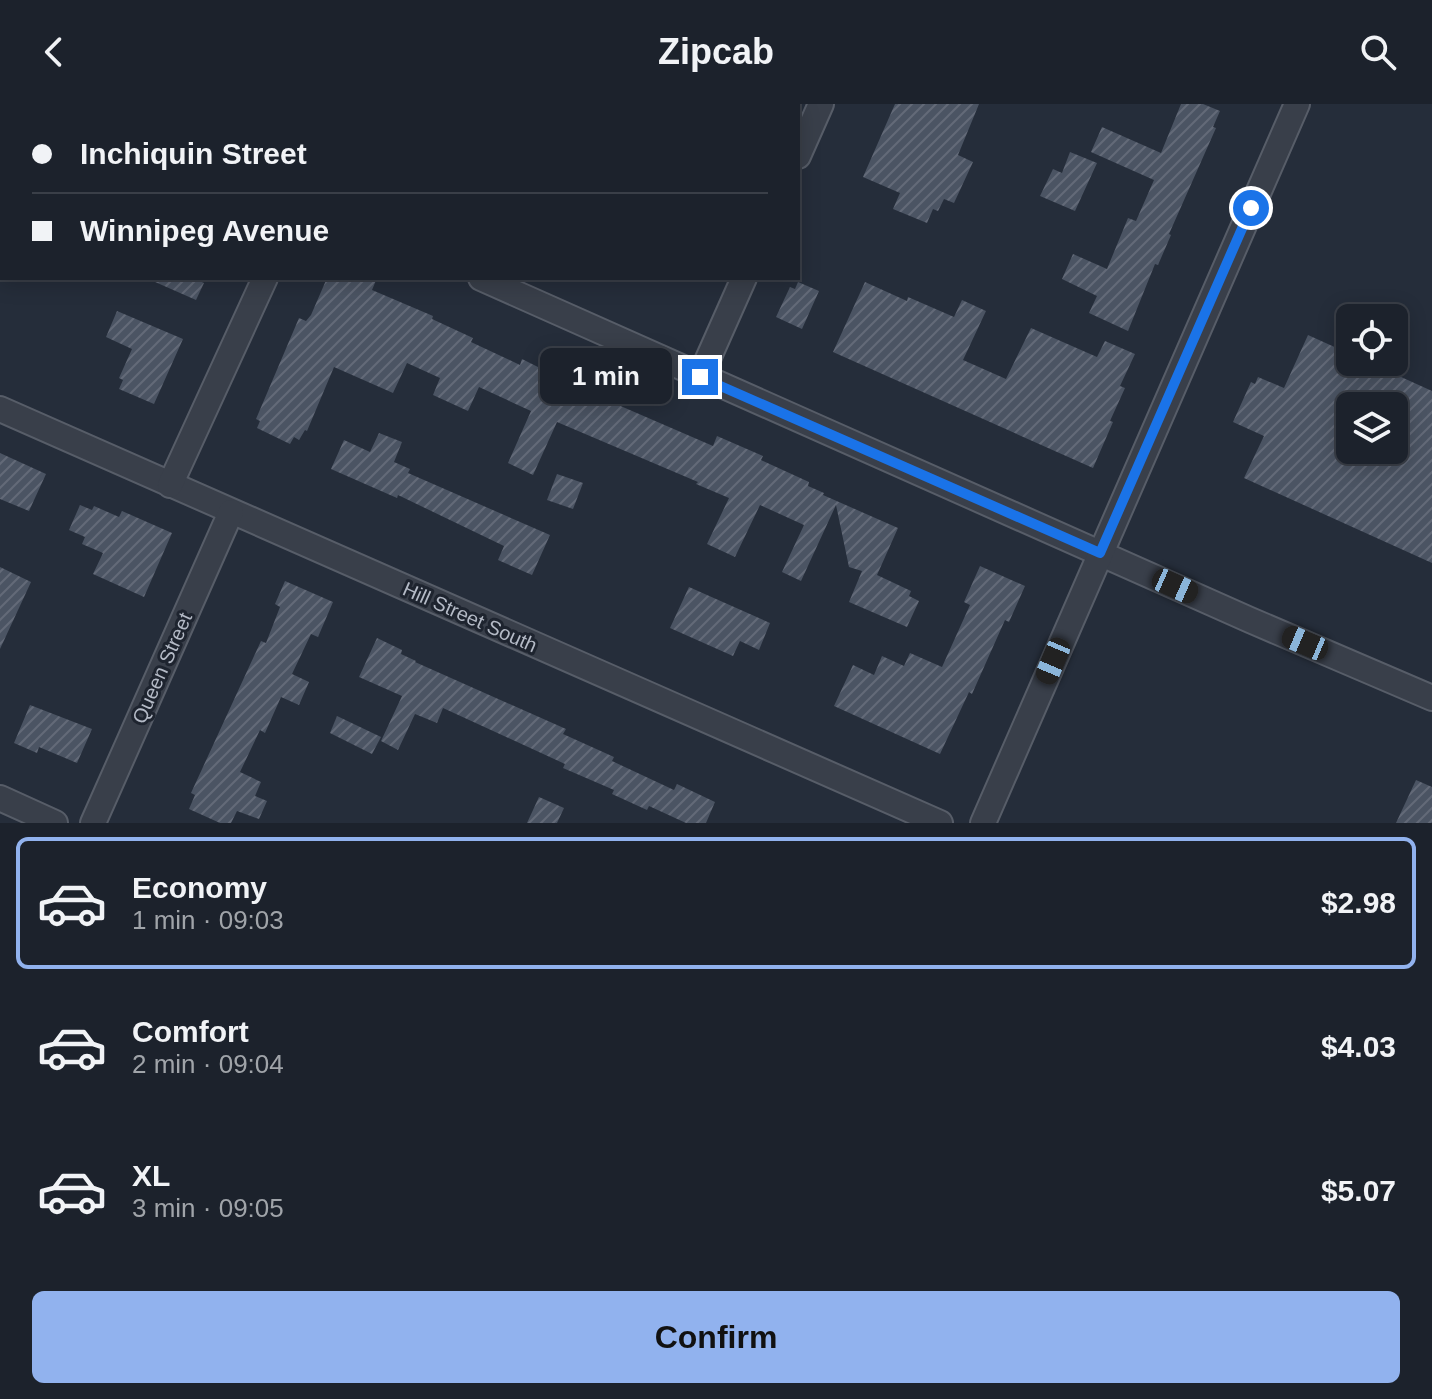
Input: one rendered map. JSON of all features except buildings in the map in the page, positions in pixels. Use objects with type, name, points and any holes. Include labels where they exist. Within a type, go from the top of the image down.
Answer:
[{"type":"street","points":[[800,151],[821,104]]},
{"type":"street","points":[[983,823],[1297,104]]},
{"type":"street","points":[[170,485],[264,280]]},
{"type":"street","points":[[700,377],[743,280]]},
{"type":"street","points":[[497,281],[700,377],[1432,698]]},
{"type":"street","name":"Hill Street South","points":[[0,409],[940,823]]},
{"type":"street","name":"Queen Street","points":[[93,823],[231,512]]},
{"type":"street","points":[[0,798],[55,823]]},
{"type":"route","points":[[700,377],[1100,553],[1251,208]]}]
